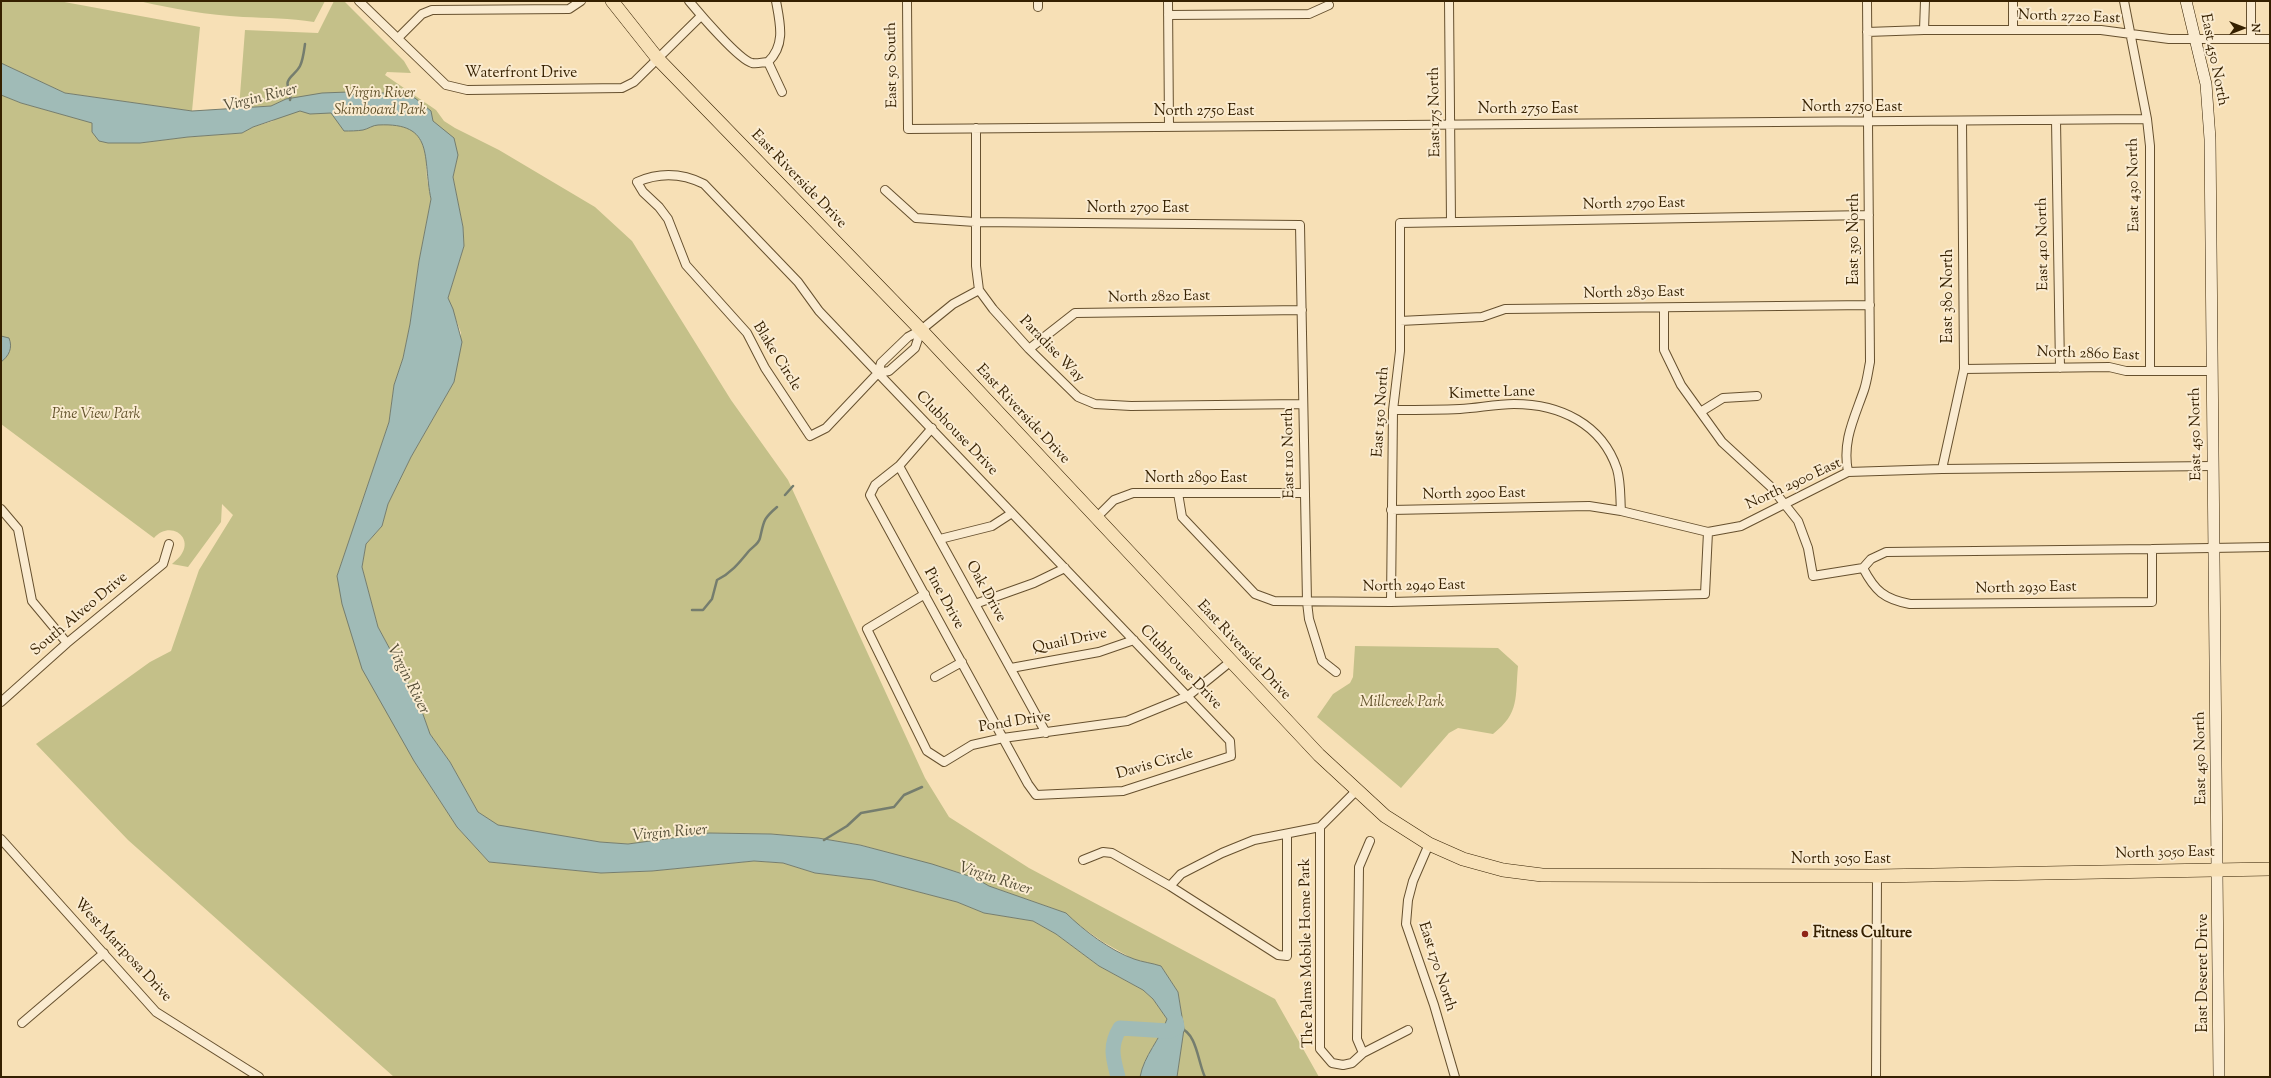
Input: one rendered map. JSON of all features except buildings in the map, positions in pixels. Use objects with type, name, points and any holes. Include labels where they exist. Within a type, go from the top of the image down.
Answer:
[{"type":"main road","name":"East Riverside Drive","points":[[612,1],[658,59],[921,330],[1230,662],[1319,755],[1385,816],[1424,841]]},
{"type":"main road","name":"North 3050 East","points":[[1424,841],[1463,859],[1503,870],[1542,875],[1877,876],[2270,869]]},
{"type":"street","name":"Waterfront Drive","points":[[359,1],[446,85],[467,90],[622,88],[634,82],[701,16]]},
{"type":"street","points":[[398,38],[422,14],[432,10],[569,9],[581,1]]},
{"type":"street","points":[[689,1],[701,16],[741,57],[752,63],[768,62],[776,54],[780,43],[776,1]]},
{"type":"street","name":"East 50 South","points":[[907,1],[908,129]]},
{"type":"street","points":[[1168,1],[1169,127]]},
{"type":"street","name":"East 175 North","points":[[1449,1],[1451,222]]},
{"type":"street","name":"East 350 North","points":[[1848,472],[1845,456],[1849,432],[1865,388],[1870,362],[1867,1]]},
{"type":"street","points":[[1924,30],[1925,1]]},
{"type":"street","points":[[2013,1],[2013,30]]},
{"type":"street","name":"East 430 North","points":[[2124,1],[2132,34],[2148,119],[2150,146],[2150,371]]},
{"type":"street","name":"East 450 North","points":[[2186,1],[2206,84],[2210,125],[2212,466],[2218,869]]},
{"type":"street","points":[[2251,1],[2251,39]]},
{"type":"street","points":[[1168,15],[1309,14],[1329,5]]},
{"type":"street","name":"North 2720 East","points":[[1867,32],[1924,30],[2101,30],[2195,40],[2270,39]]},
{"type":"street","points":[[768,62],[782,92]]},
{"type":"street","name":"North 2750 East","points":[[908,129],[2148,119]]},
{"type":"street","name":"East 410 North","points":[[2056,120],[2060,368]]},
{"type":"street","name":"East 380 North","points":[[1942,468],[1964,369],[1962,121]]},
{"type":"street","name":"Paradise Way","points":[[976,128],[975,222],[976,266],[979,290],[993,309],[1029,349],[1078,397],[1095,404],[1303,404]]},
{"type":"street","name":"Clubhouse Drive","points":[[637,182],[651,176],[688,176],[704,184],[798,282],[819,311],[878,374],[932,428],[1230,741],[1231,756]]},
{"type":"street","name":"Blake Circle","points":[[637,182],[642,192],[660,206],[668,219],[686,265],[747,333],[765,368],[810,436],[826,428],[878,374]]},
{"type":"street","name":"North 2790 East","points":[[885,190],[916,218],[975,222],[1300,225]]},
{"type":"street","name":"North 2790 East","points":[[1400,223],[1869,215]]},
{"type":"street","name":"East 150 North","points":[[1391,602],[1393,410],[1400,351],[1400,223]]},
{"type":"street","name":"East 110 North","points":[[1300,225],[1307,602],[1309,619],[1322,661],[1336,672]]},
{"type":"street","points":[[878,374],[881,363],[908,337],[921,330],[953,304],[979,290]]},
{"type":"street","name":"North 2830 East","points":[[1400,321],[1482,317],[1505,309],[1870,305]]},
{"type":"street","points":[[1664,308],[1664,350],[1681,385],[1702,411],[1722,442],[1771,487],[1798,521],[1808,548],[1813,576],[1862,568],[1871,559],[1886,552],[2214,547],[2269,548]]},
{"type":"street","name":"North 2820 East","points":[[1029,349],[1075,313],[1302,310]]},
{"type":"street","points":[[878,374],[889,371],[916,348],[921,330]]},
{"type":"street","name":"North 2860 East","points":[[1964,369],[2109,367],[2126,371],[2211,371]]},
{"type":"street","points":[[1702,411],[1723,398],[1757,396]]},
{"type":"street","name":"Kimette Lane","points":[[1393,410],[1461,409],[1514,404],[1539,405],[1564,412],[1586,424],[1599,437],[1610,454],[1617,470],[1620,486],[1621,511]]},
{"type":"street","name":"Pine Drive","points":[[932,428],[899,466],[875,485],[870,495],[1028,784],[1036,795]]},
{"type":"street","name":"Oak Drive","points":[[899,466],[1046,732]]},
{"type":"street","name":"North 2900 East","points":[[1391,510],[1588,506],[1621,511],[1708,532],[1741,526],[1848,472],[1942,468],[2212,466]]},
{"type":"street","name":"North 2890 East","points":[[1096,518],[1114,500],[1133,493],[1305,493]]},
{"type":"street","name":"North 2940 East","points":[[1178,493],[1182,518],[1255,594],[1274,601],[1391,602],[1705,594],[1708,532]]},
{"type":"street","points":[[1,508],[18,529],[32,601],[67,642]]},
{"type":"street","points":[[940,539],[992,526],[1012,513]]},
{"type":"street","name":"South Alveo Drive","points":[[1,702],[67,642],[163,564],[169,544]]},
{"type":"street","name":"North 2930 East","points":[[1862,568],[1871,584],[1880,594],[1894,601],[1910,604],[2152,602],[2152,549]]},
{"type":"street","points":[[975,604],[1034,583],[1065,568]]},
{"type":"street","name":"Pond Drive","points":[[925,594],[867,629],[928,751],[944,762],[972,745],[1003,738],[1127,721],[1188,696],[1230,662]]},
{"type":"street","name":"Quail Drive","points":[[1010,668],[1099,652],[1134,640]]},
{"type":"street","points":[[935,677],[962,662]]},
{"type":"street","name":"Davis Circle","points":[[1036,795],[1123,791],[1231,756]]},
{"type":"street","points":[[1170,886],[1182,874],[1222,853],[1254,840],[1320,827],[1357,790]]},
{"type":"street","name":"The Palms Mobile Home Park","points":[[1320,827],[1320,1049],[1332,1063],[1344,1065],[1352,1062],[1363,1053],[1408,1030]]},
{"type":"street","name":"The Palms Mobile Home Park","points":[[1083,860],[1103,852],[1112,853],[1170,886],[1278,955],[1287,956],[1287,834]]},
{"type":"street","name":"West Mariposa Drive","points":[[1,839],[156,1012],[256,1076]]},
{"type":"street","points":[[1363,1053],[1357,1039],[1359,867],[1370,841]]},
{"type":"street","name":"East 170 North","points":[[1424,841],[1408,900],[1406,924],[1434,1006],[1455,1077]]},
{"type":"street","name":"East Deseret Drive","points":[[2218,869],[2219,1077]]},
{"type":"street","points":[[1876,1077],[1877,876]]},
{"type":"street","points":[[22,1023],[104,954]]},
{"type":"green space","points":[[1,1],[59,1],[200,27],[192,111],[65,93],[1,63]]},
{"type":"green space","points":[[139,1],[325,1],[314,22],[217,15]]},
{"type":"green space","points":[[334,1],[344,1],[404,61],[411,73],[387,72],[385,75],[436,110],[444,121],[455,128],[499,150],[595,207],[632,241],[731,400],[788,480],[925,778],[949,817],[1029,868],[1275,999],[1319,1077],[1177,1077],[1184,1028],[1178,992],[1161,966],[1133,959],[1103,942],[1076,923],[1066,913],[989,886],[961,873],[861,845],[818,838],[771,834],[709,833],[628,844],[600,842],[497,825],[478,812],[450,762],[430,734],[419,703],[378,627],[362,567],[366,544],[382,526],[388,504],[411,457],[454,382],[461,333],[448,298],[464,246],[463,227],[453,177],[457,159],[426,162],[427,179],[431,199],[403,358],[394,385],[389,422],[337,576],[414,761],[457,827],[489,862],[601,873],[652,871],[754,861],[783,863],[815,873],[873,880],[957,902],[984,913],[1033,921],[1056,934],[1099,966],[1143,990],[1153,999],[1167,1019],[1148,1055],[1140,1077],[394,1077],[128,840],[36,744],[150,662],[171,651],[199,570],[233,515],[222,504],[221,522],[188,567],[172,564],[180,556],[184,548],[185,542],[178,533],[167,531],[160,533],[154,538],[1,424],[1,95],[21,103],[93,123],[140,143],[188,137],[242,133],[253,127],[273,121],[286,99],[271,106],[239,108],[245,30],[318,33]]},
{"type":"green space","name":"Millcreek Park","points":[[1355,646],[1498,648],[1518,666],[1516,696],[1512,711],[1508,719],[1493,734],[1458,728],[1449,733],[1401,788],[1317,717],[1333,694],[1350,683],[1353,677]]},
{"type":"water","points":[[1,63],[65,93],[192,111],[271,106],[286,99],[322,93],[348,92],[361,98],[379,93],[395,93],[415,98],[431,111],[433,121],[454,138],[458,155],[453,177],[463,227],[464,246],[448,298],[453,309],[462,342],[454,382],[411,457],[388,504],[382,526],[366,544],[362,567],[378,627],[419,703],[430,734],[450,762],[478,812],[498,825],[600,842],[628,844],[709,833],[771,834],[818,838],[860,845],[932,864],[975,878],[989,886],[1066,913],[1089,933],[1116,951],[1134,959],[1161,966],[1178,992],[1184,1029],[1177,1077],[1140,1077],[1148,1055],[1167,1019],[1153,999],[1143,990],[1099,966],[1056,934],[1033,921],[984,913],[957,902],[873,880],[815,873],[783,863],[754,861],[652,871],[601,873],[489,862],[457,827],[414,761],[362,669],[342,604],[337,576],[389,422],[394,385],[403,358],[410,324],[419,261],[431,199],[426,157],[418,136],[409,130],[397,126],[376,125],[363,130],[344,131],[331,113],[310,114],[300,111],[253,127],[242,133],[188,137],[140,143],[108,143],[99,141],[92,132],[92,123],[21,103],[1,95]]},
{"type":"water","points":[[1,336],[9,338],[11,345],[8,354],[1,362]]},
{"type":"waterway","points":[[290,100],[291,92],[287,84],[300,66],[305,44]]},
{"type":"waterway","points":[[785,495],[793,486]]},
{"type":"waterway","points":[[692,610],[703,610],[712,599],[717,580],[734,568],[758,542],[765,521],[777,507]]},
{"type":"waterway","points":[[824,840],[847,826],[861,813],[894,807],[904,795],[922,787]]},
{"type":"waterway","name":"Virgin River","points":[[1118,1077],[1113,1046],[1120,1028],[1169,1031],[1177,1027],[1176,1021]]},
{"type":"waterway","points":[[1180,1028],[1186,1031],[1194,1042],[1205,1077]]},
{"type":"place","name":"Fitness Culture","points":[[1805,934]]},
{"type":"park label","name":"Virgin River Skimboard Park","points":[[380,102]]},
{"type":"park label","name":"Pine View Park","points":[[96,415]]}]
